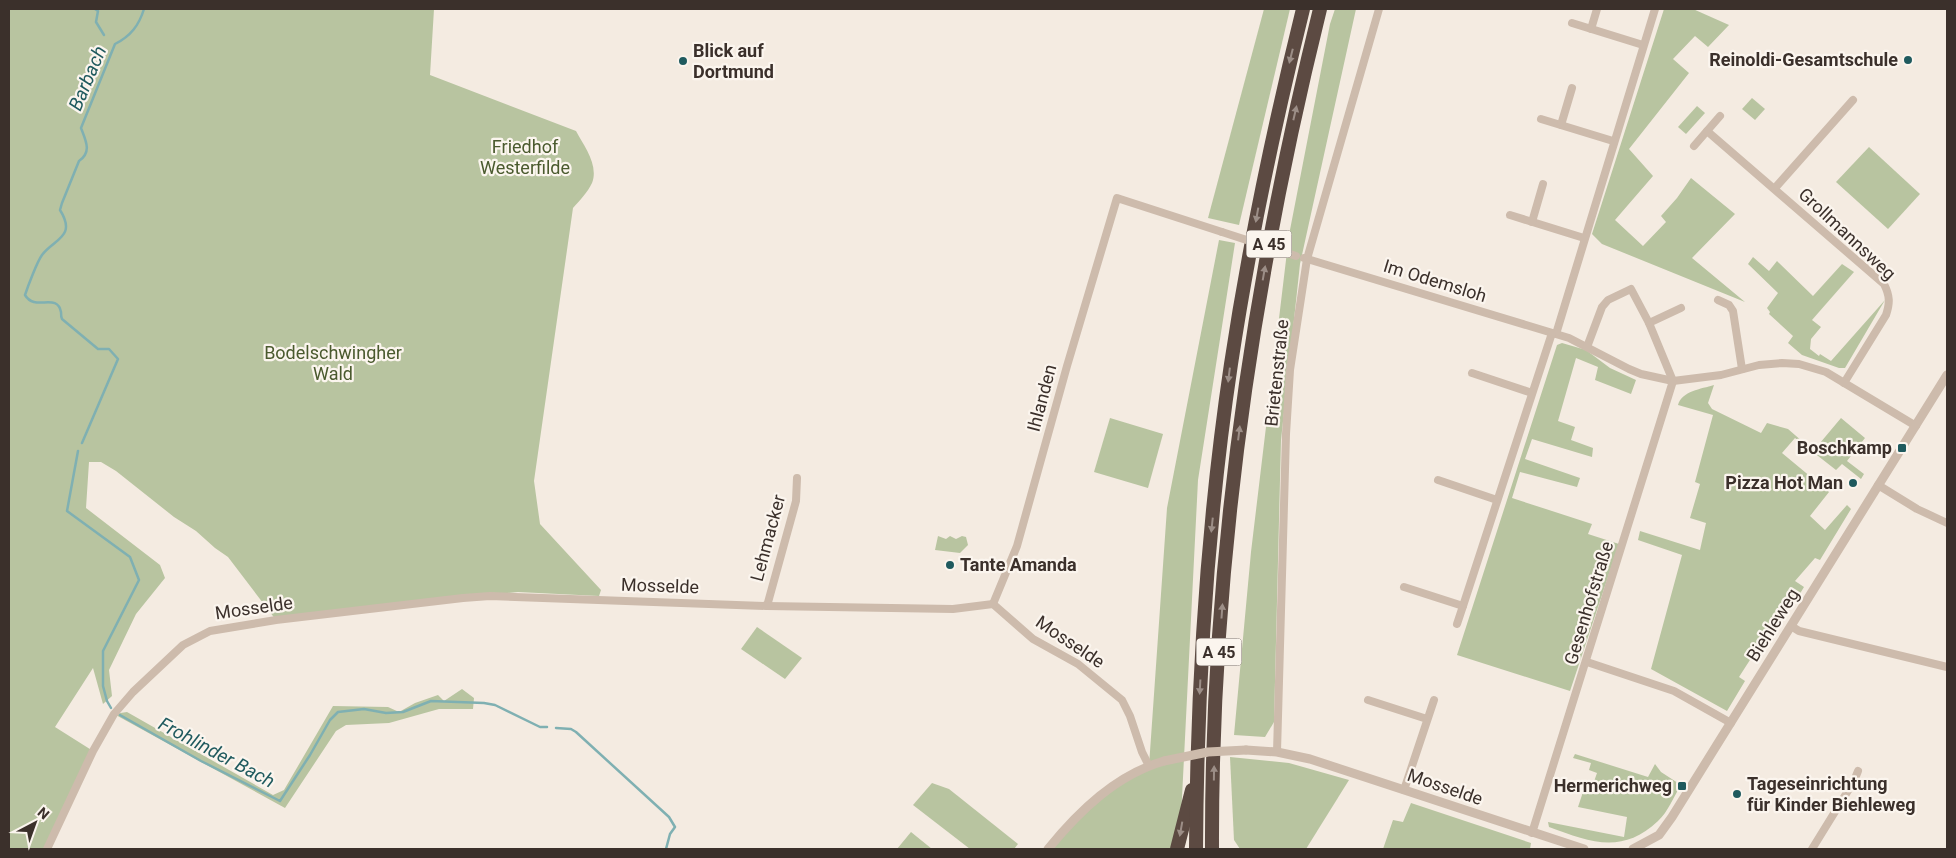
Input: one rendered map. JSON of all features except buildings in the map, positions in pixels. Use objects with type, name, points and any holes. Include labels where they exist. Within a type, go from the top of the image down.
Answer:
[{"type":"highway","name":"A 45","points":[[1196,849],[1196,775],[1201,655],[1211,529],[1231,366],[1258,207],[1277,114],[1303,9]]},
{"type":"highway","name":"A 45","points":[[1212,849],[1216,711],[1222,614],[1233,482],[1241,414],[1258,302],[1273,221],[1320,9]]},
{"type":"highway","points":[[1177,849],[1184,814],[1196,775]]},
{"type":"highway","points":[[1213,822],[1222,849]]},
{"type":"street","name":"Brietenstraße","points":[[1277,752],[1286,434],[1290,370],[1307,259],[1378,9]]},
{"type":"street","points":[[1591,29],[1597,9]]},
{"type":"street","points":[[1457,624],[1532,393],[1554,333],[1654,9]]},
{"type":"street","points":[[1572,23],[1643,45]]},
{"type":"street","points":[[1561,125],[1572,88]]},
{"type":"street","name":"Grollmannsweg","points":[[1775,188],[1852,100]]},
{"type":"street","points":[[1694,146],[1720,116]]},
{"type":"street","points":[[1541,119],[1613,141]]},
{"type":"street","name":"Grollmannsweg","points":[[1707,131],[1884,284],[1889,293],[1890,303],[1886,315],[1844,383]]},
{"type":"street","points":[[1532,222],[1543,184]]},
{"type":"street","name":"Im Odemsloh","points":[[1117,198],[1296,256],[1554,333],[1587,346],[1628,369],[1641,374],[1673,381],[1703,378],[1775,364],[1799,364],[1826,372],[1916,426]]},
{"type":"street","name":"Ihlanden","points":[[993,604],[1017,546],[1067,366],[1117,198]]},
{"type":"street","points":[[1510,215],[1584,238]]},
{"type":"street","points":[[1587,346],[1602,307],[1608,300],[1631,289],[1649,323],[1673,381]]},
{"type":"street","points":[[1718,300],[1729,305],[1733,310],[1742,369]]},
{"type":"street","points":[[1649,323],[1681,308]]},
{"type":"street","points":[[1472,373],[1532,393]]},
{"type":"street","name":"Biehleweg","points":[[1639,848],[1664,830],[1947,375]]},
{"type":"street","name":"Gesenhofstraße","points":[[1532,833],[1587,662],[1673,381]]},
{"type":"street","name":"Lehmacker","points":[[767,606],[796,502],[797,478]]},
{"type":"street","points":[[1438,480],[1497,500]]},
{"type":"street","points":[[1878,485],[1917,509],[1947,523]]},
{"type":"street","points":[[1404,587],[1463,606]]},
{"type":"street","name":"Mosselde","points":[[48,849],[94,751],[114,714],[183,645],[210,631],[276,620],[463,598],[490,596],[767,606],[952,609],[993,604],[1033,639],[1078,664],[1116,694],[1126,707],[1149,766]]},
{"type":"street","points":[[1791,626],[1799,631],[1947,667]]},
{"type":"street","points":[[1587,662],[1674,691],[1731,723]]},
{"type":"street","points":[[1368,700],[1427,719]]},
{"type":"street","points":[[1404,790],[1434,700]]},
{"type":"street","name":"Mosselde","points":[[1048,849],[1067,826],[1090,804],[1136,771],[1164,761],[1208,752],[1246,750],[1277,752],[1310,759],[1584,849]]},
{"type":"street","points":[[1812,849],[1854,781],[1858,771]]},
{"type":"green space","name":"Bodelschwingher Wald","points":[[9,9],[434,9],[430,75],[576,131],[590,156],[594,169],[592,183],[573,208],[534,481],[540,524],[601,590],[599,596],[518,592],[409,602],[276,620],[228,557],[116,471],[101,462],[89,462],[86,508],[160,565],[165,578],[136,614],[109,670],[112,696],[103,704],[93,668],[55,727],[93,751],[47,849],[9,849]]},
{"type":"green space","points":[[1264,9],[1290,9],[1239,225],[1208,218]]},
{"type":"green space","points":[[1335,9],[1356,9],[1300,264],[1281,440],[1274,722],[1265,737],[1234,735],[1251,552],[1289,235],[1330,24]]},
{"type":"green space","points":[[1664,9],[1693,9],[1729,25],[1708,47],[1695,36],[1673,59],[1689,73],[1629,149],[1653,176],[1615,220],[1643,246],[1666,222],[1661,216],[1691,178],[1735,214],[1692,258],[1745,302],[1602,244],[1592,234]]},
{"type":"green space","points":[[1752,98],[1765,109],[1755,120],[1742,109]]},
{"type":"green space","points":[[1697,106],[1705,113],[1686,134],[1678,127]]},
{"type":"green space","points":[[1869,147],[1920,194],[1888,229],[1836,182]]},
{"type":"green space","points":[[1219,240],[1235,243],[1198,480],[1180,837],[1173,849],[1048,849],[1090,804],[1149,766],[1167,508]]},
{"type":"green space","points":[[1753,257],[1769,271],[1777,261],[1813,296],[1842,264],[1854,272],[1812,320],[1821,327],[1811,339],[1810,349],[1819,356],[1820,354],[1831,361],[1885,300],[1845,368],[1839,368],[1802,355],[1788,343],[1793,336],[1769,314],[1770,312],[1767,308],[1778,293],[1748,264]]},
{"type":"green space","points":[[1562,343],[1586,350],[1610,368],[1636,380],[1631,394],[1595,380],[1598,367],[1576,358],[1558,421],[1575,427],[1571,440],[1593,448],[1592,457],[1532,439],[1525,459],[1580,478],[1577,487],[1520,472],[1512,498],[1592,524],[1588,534],[1619,544],[1570,691],[1457,655],[1557,345]]},
{"type":"green space","points":[[1714,385],[1708,403],[1712,409],[1761,433],[1767,423],[1788,429],[1810,448],[1815,449],[1841,418],[1865,438],[1847,461],[1864,474],[1861,479],[1842,464],[1836,470],[1795,438],[1782,453],[1829,492],[1810,516],[1825,530],[1847,505],[1851,509],[1820,560],[1815,558],[1795,581],[1804,587],[1790,610],[1783,606],[1767,627],[1769,629],[1763,639],[1769,643],[1763,652],[1757,649],[1739,677],[1745,681],[1727,711],[1651,669],[1682,555],[1638,540],[1640,531],[1700,550],[1706,523],[1690,518],[1700,484],[1695,482],[1713,415],[1678,405],[1680,400],[1688,394]]},
{"type":"green space","points":[[1110,418],[1163,434],[1148,488],[1094,472]]},
{"type":"green space","points":[[938,536],[946,539],[950,536],[956,539],[962,536],[966,537],[968,545],[960,553],[935,550]]},
{"type":"green space","points":[[757,627],[802,658],[785,679],[741,649]]},
{"type":"green space","points":[[462,689],[474,698],[473,709],[439,709],[389,723],[346,725],[336,731],[285,808],[114,714],[127,712],[273,795],[284,790],[333,706],[388,707],[399,712],[415,703],[438,695],[444,701]]},
{"type":"green space","points":[[1575,754],[1648,777],[1655,764],[1661,772],[1681,785],[1662,817],[1645,832],[1619,842],[1592,841],[1578,837],[1549,827],[1548,822],[1624,837],[1627,817],[1578,807],[1583,792],[1590,793],[1597,773],[1589,770],[1591,763],[1573,758]]},
{"type":"green space","points":[[1230,757],[1289,763],[1349,780],[1306,849],[1240,849],[1234,840]]},
{"type":"green space","points":[[932,783],[949,789],[1018,844],[1014,849],[970,849],[913,805]]},
{"type":"green space","points":[[1411,803],[1531,843],[1530,849],[1383,849],[1393,820],[1403,822]]},
{"type":"green space","points":[[911,832],[932,849],[897,849]]},
{"type":"waterway","points":[[95,9],[98,11],[96,22],[104,35]]},
{"type":"waterway","name":"Barbach","points":[[82,443],[118,359],[109,349],[98,349],[62,319],[59,306],[55,303],[34,302],[25,295],[42,255],[65,232],[65,219],[60,210],[79,161],[86,154],[87,150],[81,128],[115,44],[134,30],[144,9]]},
{"type":"waterway","name":"Barbach","points":[[78,451],[67,511],[130,557],[139,580],[103,651],[103,686],[111,708]]},
{"type":"waterway","name":"Frohlinder Bach","points":[[120,715],[201,761],[280,801],[330,720],[338,712],[364,709],[386,713],[403,712],[431,701],[484,703],[495,705],[540,727],[547,727]]},
{"type":"waterway","name":"Frohlinder Bach","points":[[556,728],[571,729],[576,732],[669,817],[675,827],[670,834],[666,849]]},
{"type":"place","name":"Reinoldi-Gesamtschule","points":[[1908,60]]},
{"type":"place","name":"Blick auf Dortmund","points":[[683,61]]},
{"type":"place","name":"Boschkamp","points":[[1902,448]]},
{"type":"place","name":"Pizza Hot Man","points":[[1853,483]]},
{"type":"place","name":"Tante Amanda","points":[[950,565]]},
{"type":"place","name":"Hermerichweg","points":[[1682,786]]},
{"type":"place","name":"Tageseinrichtung für Kinder Biehleweg","points":[[1737,794]]},
{"type":"park label","name":"Friedhof Westerfilde","points":[[525,157]]}]
